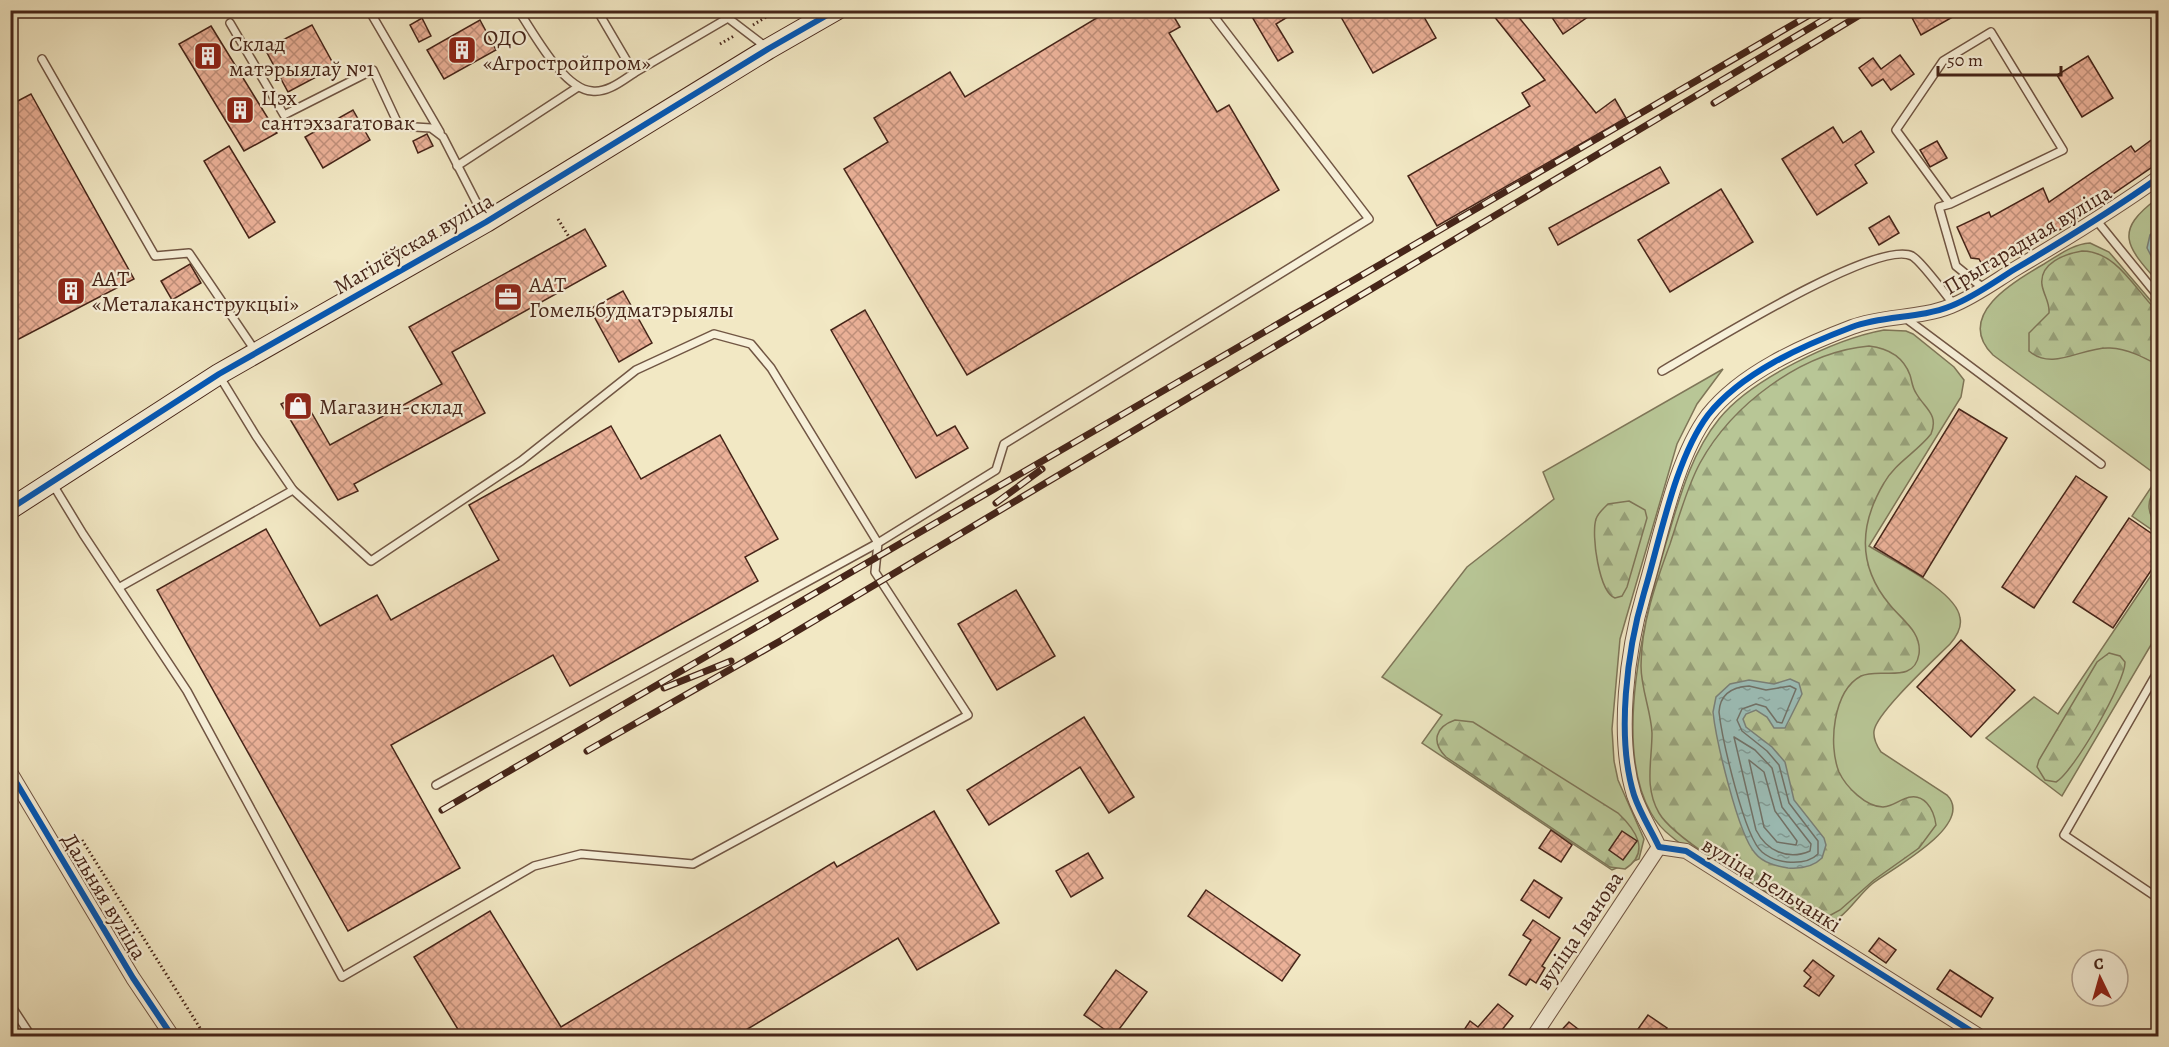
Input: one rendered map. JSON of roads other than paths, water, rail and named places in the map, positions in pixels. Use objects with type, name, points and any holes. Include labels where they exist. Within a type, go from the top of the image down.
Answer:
[{"type":"street","name":"Магілёўская вуліца","points":[[12,505],[52,483],[219,374],[486,222],[768,49],[836,10]]},
{"type":"street","name":"Прыгарадная вуліца","points":[[1659,847],[1635,797],[1626,759],[1627,687],[1632,635],[1674,490],[1694,438],[1708,416],[1725,396],[1744,380],[1772,363],[1852,327],[1954,305],[2097,221],[2158,178]]},
{"type":"street","name":"Дальняя вуліца","points":[[10,772],[133,978],[172,1036]]},
{"type":"street","name":"вуліца Іванова","points":[[1534,1036],[1659,847]]},
{"type":"street","name":"вуліца Бельчанкі","points":[[1659,847],[1686,851],[1979,1036]]},
{"type":"lane","points":[[369,10],[443,137],[486,222]]},
{"type":"lane","points":[[518,10],[562,73],[578,87],[593,92],[610,88],[726,14],[768,49]]},
{"type":"lane","points":[[597,10],[634,73]]},
{"type":"lane","points":[[436,785],[878,543],[996,470],[1004,444],[1369,219],[1209,10]]},
{"type":"lane","points":[[230,23],[284,115],[373,70],[399,126],[431,128],[443,137]]},
{"type":"lane","points":[[1950,204],[1896,130],[1943,61],[1991,32],[2063,150],[1950,204],[1939,207],[1956,266],[1983,288]]},
{"type":"lane","points":[[42,59],[155,256],[189,253],[234,316],[257,354]]},
{"type":"lane","points":[[457,165],[578,87]]},
{"type":"lane","points":[[2097,221],[2158,296]]},
{"type":"lane","points":[[1662,371],[1840,271],[1896,253],[1913,256],[1954,305]]},
{"type":"lane","points":[[1904,317],[2102,464]]},
{"type":"lane","points":[[52,483],[187,691],[342,977],[534,867],[581,854],[693,864],[968,715],[875,572],[878,543],[771,368],[750,344],[714,334],[636,370],[521,461],[371,561],[293,490],[256,436],[219,374]]},
{"type":"lane","points":[[120,587],[293,490]]},
{"type":"lane","points":[[2158,671],[2064,835],[2158,898]]},
{"type":"lane","points":[[10,1004],[31,1036]]},
{"type":"water","points":[[2158,227],[2158,269],[2147,248],[2150,235]]},
{"type":"water","points":[[1790,679],[1799,683],[1802,694],[1785,728],[1774,728],[1767,717],[1756,710],[1746,714],[1743,719],[1746,727],[1772,747],[1785,762],[1794,800],[1824,838],[1826,845],[1822,858],[1807,867],[1798,868],[1788,868],[1766,862],[1748,843],[1729,786],[1713,712],[1716,697],[1730,684],[1749,680],[1774,684]]},
{"type":"railway","points":[[442,810],[1818,10]]},
{"type":"railway","points":[[587,751],[782,640],[1840,10]]},
{"type":"railway","points":[[1714,103],[1868,10]]},
{"type":"railway","points":[[996,503],[1042,469]]},
{"type":"railway","points":[[664,688],[731,661]]},
{"type":"place","name":"ОДО «Агростройпром»","points":[[462,50]]},
{"type":"place","name":"Склад матэрыялаў №1","points":[[208,56]]},
{"type":"place","name":"Цэх сантэхзагатовак","points":[[240,110]]},
{"type":"place","name":"ААТ «Металаканструкцыі»","points":[[71,291]]},
{"type":"place","name":"ААТ Гомельбудматэрыялы","points":[[508,297]]},
{"type":"place","name":"Магазин-склад","points":[[298,406]]}]
